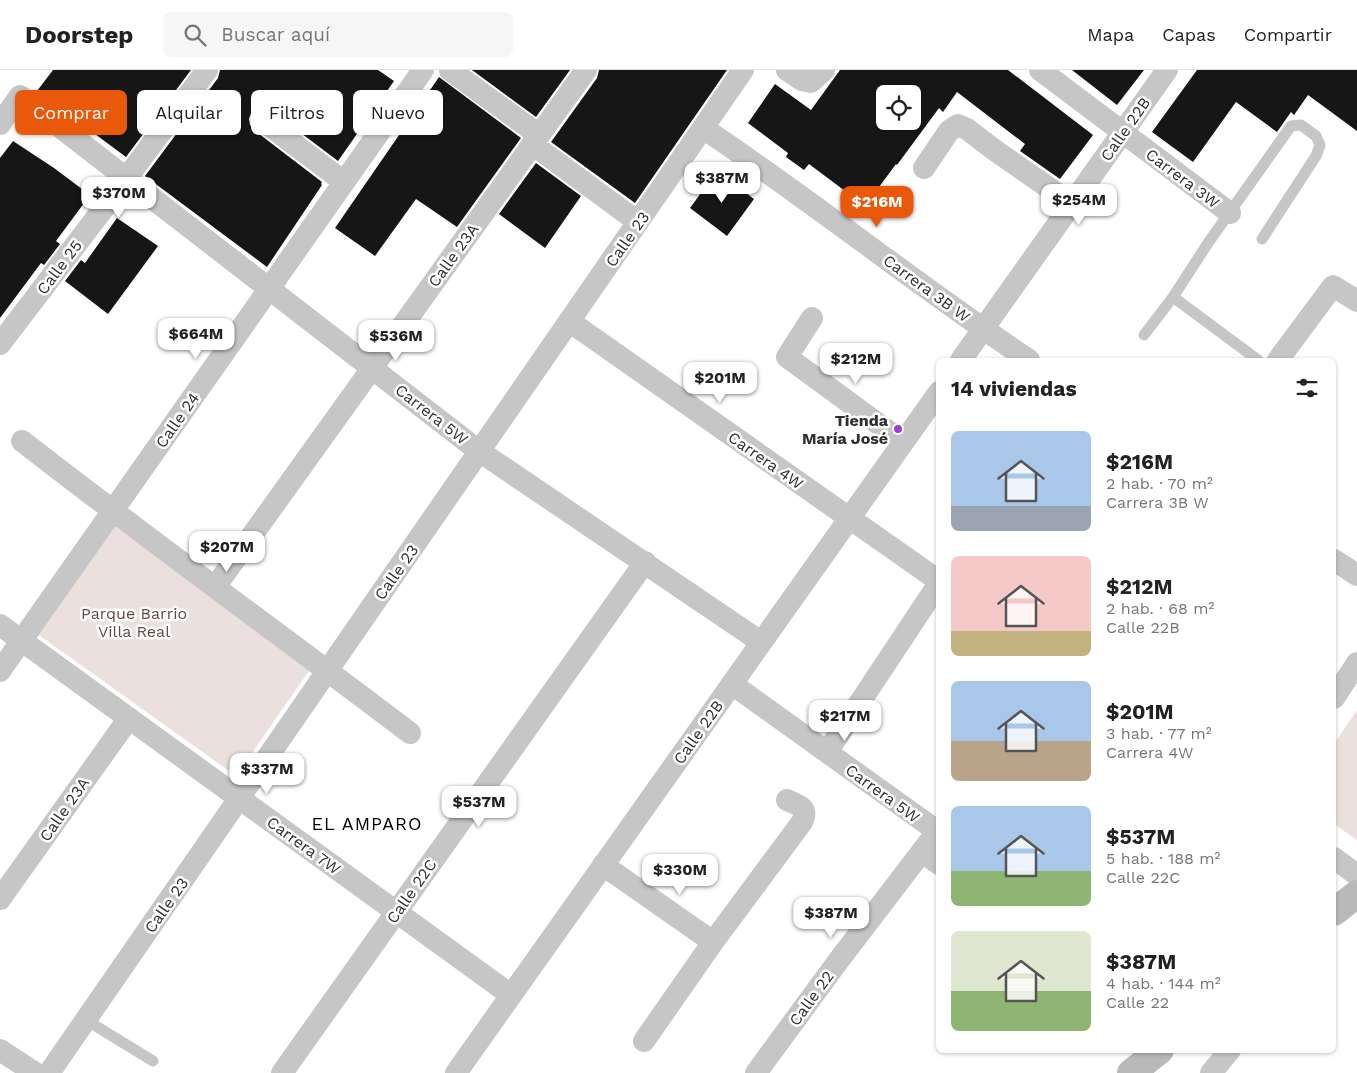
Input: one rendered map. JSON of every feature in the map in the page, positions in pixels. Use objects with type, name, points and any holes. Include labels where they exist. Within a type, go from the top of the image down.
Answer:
[{"type":"main road","points":[[1336,910],[1357,894]]},
{"type":"street","name":"Calle 25","points":[[0,344],[207,70]]},
{"type":"street","points":[[450,70],[638,222]]},
{"type":"street","name":"Calle 23A","points":[[215,587],[586,70]]},
{"type":"street","name":"Calle 23","points":[[49,1073],[743,70]]},
{"type":"street","points":[[787,70],[802,80],[811,82],[824,70]]},
{"type":"street","name":"Carrera 3W","points":[[1040,70],[1230,213]]},
{"type":"street","name":"Calle 22B","points":[[962,358],[1167,70]]},
{"type":"street","name":"Calle 24","points":[[0,671],[344,182],[419,71]]},
{"type":"street","name":"Carrera 5W","points":[[0,124],[20,96],[480,451],[761,642]]},
{"type":"street","points":[[924,168],[949,131],[958,125],[968,129],[993,149],[1072,204]]},
{"type":"street","name":"Carrera 3B W","points":[[703,128],[779,180],[983,329],[1026,358]]},
{"type":"street","points":[[282,135],[344,182]]},
{"type":"street","points":[[1279,358],[1333,286],[1357,301]]},
{"type":"street","points":[[812,318],[787,357],[903,442]]},
{"type":"street","name":"Carrera 4W","points":[[569,321],[936,580]]},
{"type":"street","name":"Calle 22B","points":[[456,1073],[936,396]]},
{"type":"street","points":[[22,441],[112,512],[328,670],[410,733]]},
{"type":"street","points":[[1336,561],[1357,575]]},
{"type":"street","name":"Calle 22C","points":[[282,1073],[645,562]]},
{"type":"street","points":[[827,752],[936,587]]},
{"type":"street","name":"Carrera 7W","points":[[0,625],[511,995]]},
{"type":"street","points":[[1336,695],[1357,663]]},
{"type":"street","name":"Carrera 5W","points":[[732,684],[936,829]]},
{"type":"street","name":"Calle 23A","points":[[0,899],[129,718]]},
{"type":"street","points":[[644,1041],[713,942],[802,822],[806,815],[805,811],[802,807],[787,800]]},
{"type":"street","name":"Calle 22","points":[[756,1073],[839,960],[930,858],[936,837]]},
{"type":"street","points":[[1336,859],[1357,874]]},
{"type":"street","points":[[603,865],[713,942]]},
{"type":"street","points":[[0,1050],[35,1073]]},
{"type":"street","points":[[1211,1073],[1228,1053]]},
{"type":"lane","points":[[1144,334],[1173,297],[1291,126],[1301,125],[1316,136],[1320,145],[1316,156],[1262,240]]},
{"type":"lane","points":[[1173,297],[1255,358]]},
{"type":"lane","points":[[86,1020],[153,1061]]},
{"type":"green space","name":"Parque Barrio Villa Real","points":[[113,525],[311,668],[236,776],[36,633]]},
{"type":"green space","points":[[1357,710],[1357,840],[1336,825],[1336,741]]},
{"type":"building","points":[[53,70],[191,70],[176,90],[137,90],[137,135],[142,135],[126,157],[96,135],[127,135],[127,90],[38,90]]},
{"type":"building","points":[[220,70],[378,70],[394,81],[388,90],[353,90],[353,135],[356,135],[338,161],[304,135],[343,135],[343,90],[251,90],[251,113],[249,119],[251,135],[261,135],[322,182],[322,185],[267,267],[145,176],[176,135],[241,135],[241,90],[209,90],[218,78]]},
{"type":"building","points":[[472,70],[570,70],[536,117]]},
{"type":"building","points":[[599,70],[727,70],[635,203],[551,142],[597,78]]},
{"type":"building","points":[[840,70],[1008,70],[1093,135],[1060,179],[1020,151],[1025,144],[957,92],[943,112],[939,108],[865,206],[809,164],[804,170],[786,157],[788,153],[748,123],[775,84],[811,110]]},
{"type":"building","points":[[1072,70],[1144,70],[1117,105]]},
{"type":"building","points":[[1197,70],[1357,70],[1357,131],[1308,95],[1294,115],[1291,112],[1277,132],[1236,102],[1193,162],[1152,132]]},
{"type":"building","points":[[439,77],[521,138],[457,227],[416,199],[375,256],[335,228],[399,135],[443,135],[443,90],[430,90]]},
{"type":"building","points":[[13,141],[90,195],[56,241],[60,244],[44,265],[41,263],[0,318],[0,158]]},
{"type":"building","points":[[536,163],[581,196],[545,248],[499,214]]},
{"type":"building","points":[[717,171],[754,199],[727,236],[690,208]]},
{"type":"building","points":[[117,218],[158,246],[108,314],[65,281],[81,260],[85,263]]},
{"type":"place","name":"Tienda María José","points":[[898,429]]},
{"type":"district","name":"EL AMPARO","points":[[367,824]]}]
